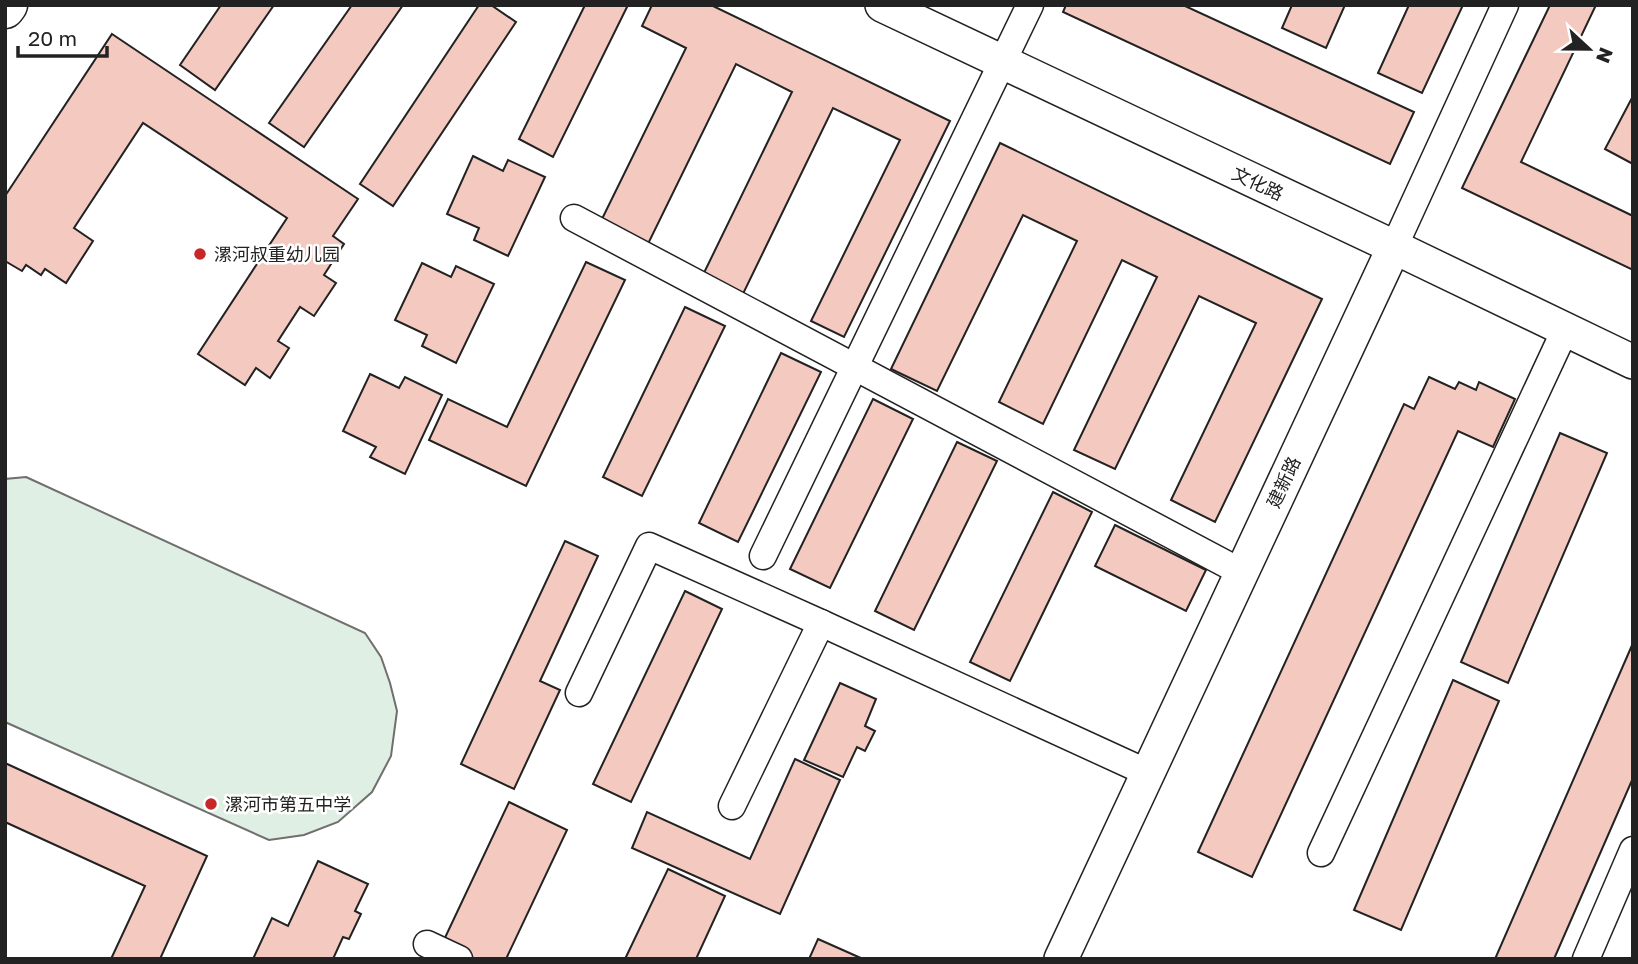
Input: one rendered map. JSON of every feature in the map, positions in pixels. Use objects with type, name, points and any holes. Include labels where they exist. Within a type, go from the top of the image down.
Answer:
[{"type":"street","name":"文化路","points":[[882,5],[1633,362]]},
{"type":"street","points":[[763,556],[1030,5]]},
{"type":"street","name":"建新路","points":[[1061,959],[1505,5]]},
{"type":"street","points":[[574,218],[1241,572]]},
{"type":"street","points":[[1321,853],[1565,330]]},
{"type":"street","points":[[579,693],[649,546],[1148,773]]},
{"type":"street","points":[[732,806],[821,623]]},
{"type":"street","points":[[1586,959],[1633,850]]},
{"type":"street","points":[[427,944],[459,959]]},
{"type":"green space","points":[[26,477],[365,633],[381,657],[397,711],[391,756],[372,792],[338,822],[304,835],[269,840],[5,722],[5,479]]},
{"type":"building","points":[[221,5],[274,5],[215,90],[180,65]]},
{"type":"building","points":[[352,5],[403,5],[304,147],[269,123]]},
{"type":"building","points":[[479,5],[491,5],[516,22],[393,206],[360,184]]},
{"type":"building","points":[[585,5],[628,5],[553,157],[519,139]]},
{"type":"building","points":[[652,5],[711,5],[950,121],[844,337],[811,321],[900,140],[833,108],[741,298],[701,279],[792,92],[736,64],[646,248],[599,225],[686,48],[642,26]]},
{"type":"building","points":[[1066,5],[1183,5],[1414,112],[1390,164],[1063,12]]},
{"type":"building","points":[[1292,5],[1345,5],[1326,48],[1282,28]]},
{"type":"building","points":[[1409,5],[1463,5],[1422,93],[1378,73]]},
{"type":"building","points":[[1550,5],[1596,5],[1521,162],[1633,216],[1633,270],[1462,188]]},
{"type":"building","points":[[112,34],[358,199],[333,236],[344,244],[324,275],[336,283],[314,316],[300,307],[278,341],[289,348],[270,378],[256,368],[245,385],[198,354],[287,218],[143,123],[74,228],[93,241],[66,283],[45,269],[41,275],[26,265],[22,271],[5,261],[5,196]]},
{"type":"building","points":[[1633,96],[1633,164],[1605,149]]},
{"type":"building","points":[[1000,143],[1322,299],[1215,522],[1171,500],[1256,323],[1199,296],[1115,469],[1074,450],[1157,277],[1122,260],[1043,424],[999,402],[1077,241],[1023,215],[937,391],[891,369]]},
{"type":"building","points":[[473,156],[503,171],[508,160],[545,177],[508,256],[474,240],[479,228],[447,214]]},
{"type":"building","points":[[586,262],[625,280],[526,486],[429,440],[448,399],[507,427]]},
{"type":"building","points":[[422,263],[451,277],[456,266],[494,284],[456,363],[422,346],[427,335],[395,320]]},
{"type":"building","points":[[685,307],[725,326],[642,496],[603,477]]},
{"type":"building","points":[[781,353],[821,372],[738,542],[699,523]]},
{"type":"building","points":[[370,374],[399,388],[405,377],[442,395],[405,474],[370,457],[376,447],[343,431]]},
{"type":"building","points":[[1429,377],[1455,389],[1459,382],[1476,390],[1479,382],[1515,399],[1493,447],[1458,431],[1252,877],[1198,852],[1404,404],[1414,409]]},
{"type":"building","points":[[873,399],[913,419],[830,588],[790,569]]},
{"type":"building","points":[[1560,433],[1607,453],[1508,683],[1461,662]]},
{"type":"building","points":[[957,442],[997,461],[914,630],[875,611]]},
{"type":"building","points":[[1053,492],[1092,512],[1010,681],[970,662]]},
{"type":"building","points":[[1115,525],[1206,570],[1186,611],[1095,566]]},
{"type":"building","points":[[565,541],[598,556],[540,681],[560,690],[514,789],[461,764]]},
{"type":"building","points":[[685,591],[722,609],[631,802],[593,784]]},
{"type":"building","points":[[1633,643],[1633,778],[1554,959],[1495,959]]},
{"type":"building","points":[[1453,680],[1499,701],[1401,930],[1354,910]]},
{"type":"building","points":[[840,683],[876,699],[865,726],[875,731],[865,751],[857,747],[843,777],[804,760]]},
{"type":"building","points":[[795,759],[840,780],[780,914],[632,848],[647,812],[750,859]]},
{"type":"building","points":[[5,763],[207,856],[160,959],[111,959],[145,886],[5,822]]},
{"type":"building","points":[[509,802],[567,830],[506,959],[472,959],[442,944]]},
{"type":"building","points":[[318,861],[368,884],[355,911],[361,914],[349,939],[343,937],[333,959],[253,959],[272,918],[288,926]]},
{"type":"building","points":[[668,869],[725,896],[696,959],[625,959]]},
{"type":"building","points":[[818,939],[863,959],[809,959]]},
{"type":"place","name":"漯河叔重幼儿园","points":[[200,254]]},
{"type":"place","name":"漯河市第五中学","points":[[211,804]]}]
